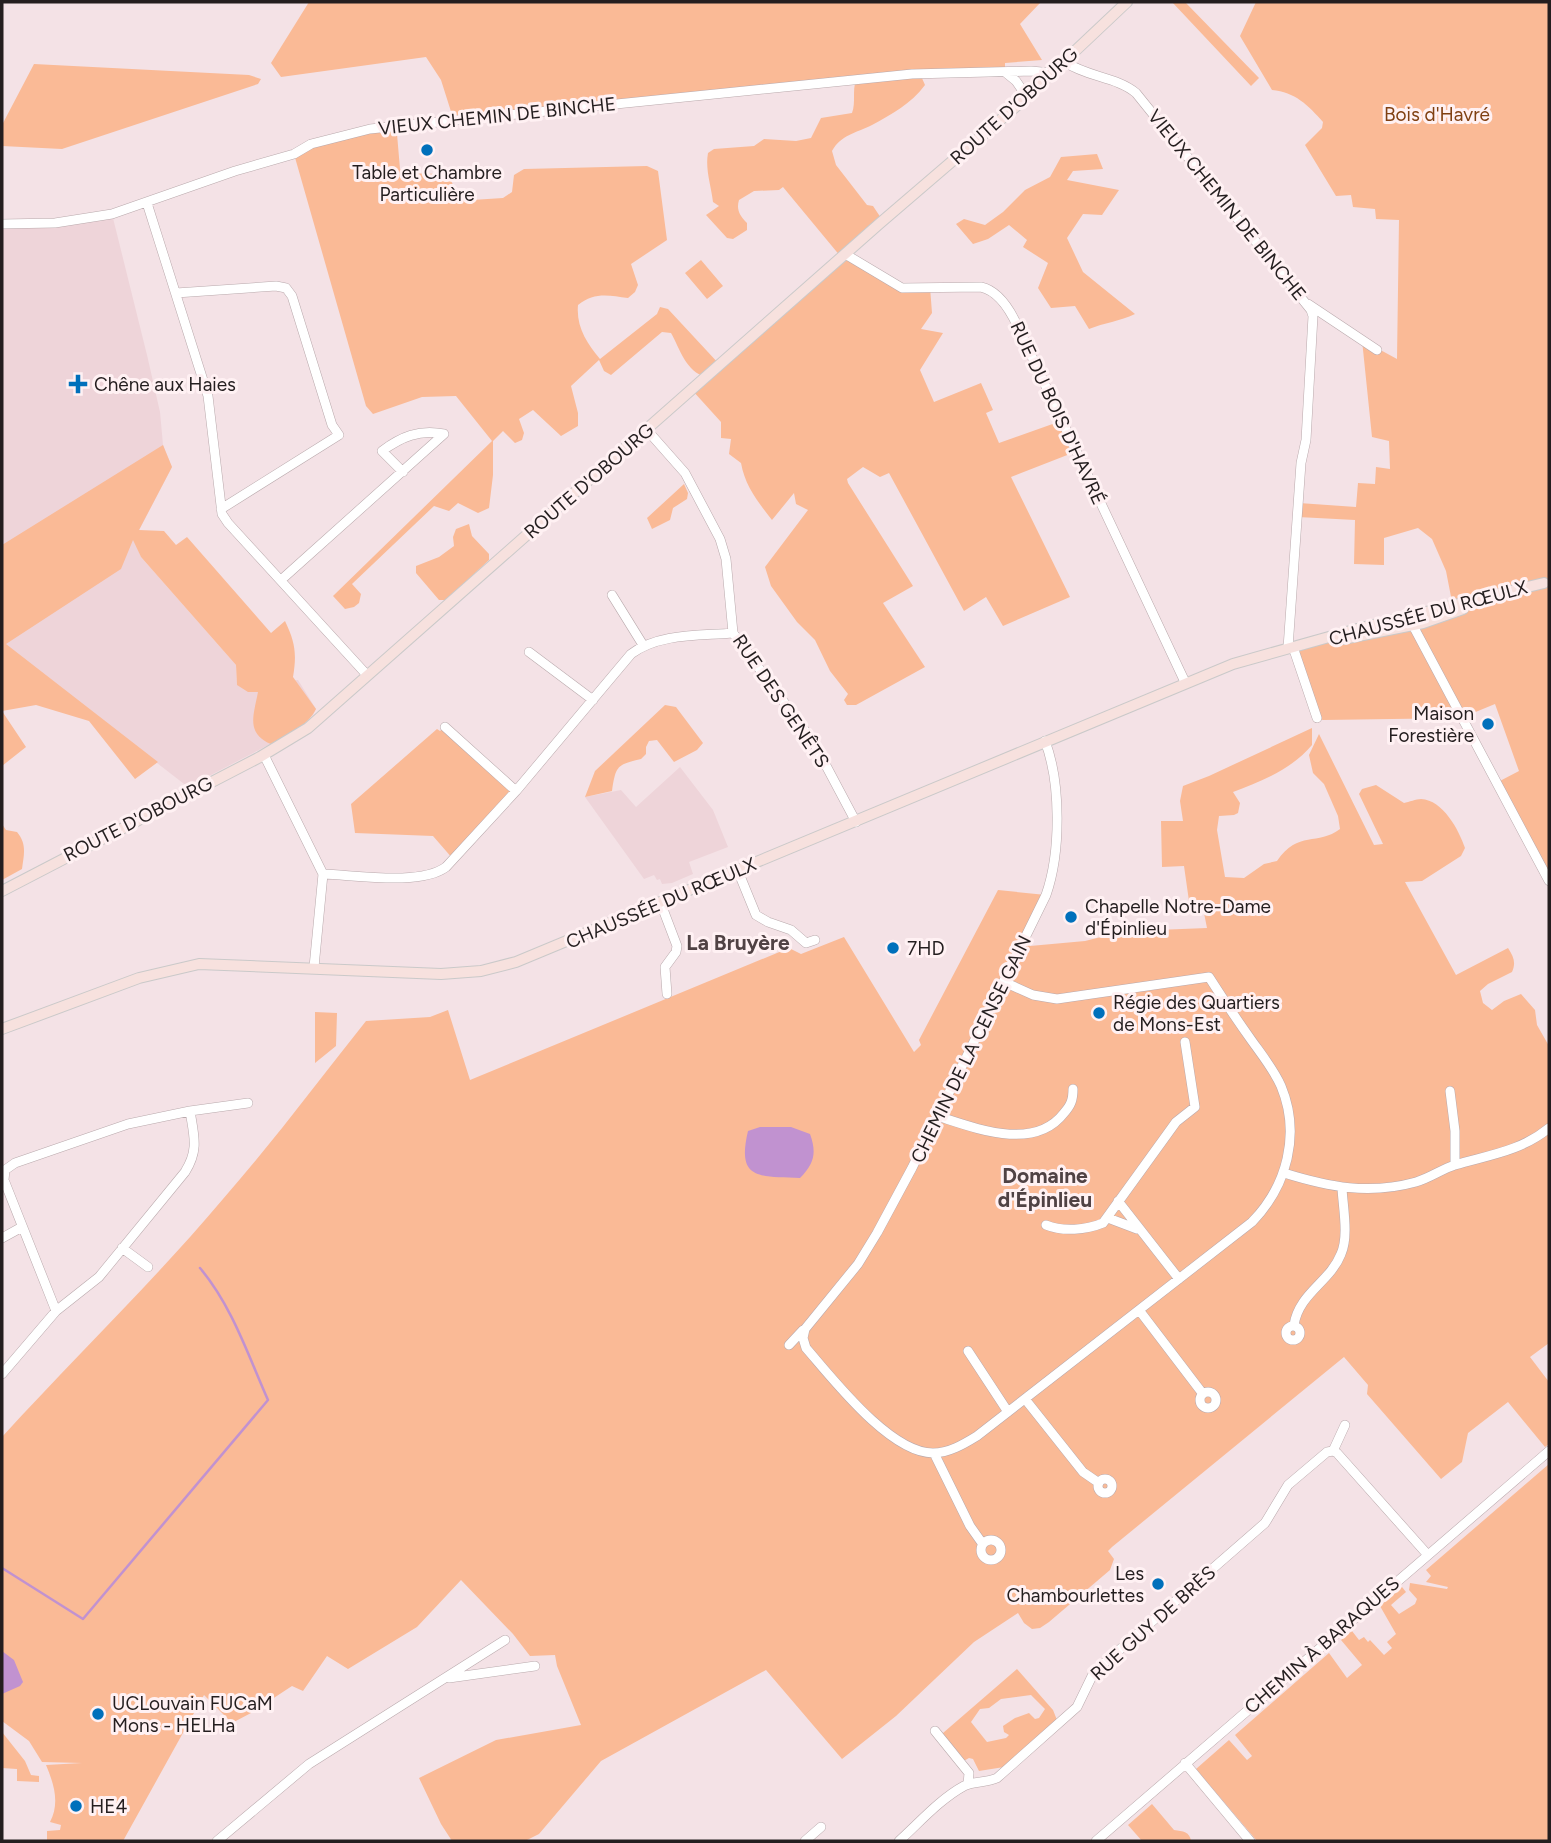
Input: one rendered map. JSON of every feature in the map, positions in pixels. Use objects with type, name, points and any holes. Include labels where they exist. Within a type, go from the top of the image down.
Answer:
[{"type":"main road","name":"ROUTE D'OBOURG","points":[[2,891],[264,755],[308,728],[1027,97],[1127,2]]},
{"type":"main road","name":"CHAUSSÉE DU RŒULX","points":[[1410,621],[1547,582]]},
{"type":"main road","name":"CHAUSSÉE DU RŒULX","points":[[2,1029],[138,978],[183,966],[213,963],[426,974],[481,971],[526,960],[1233,664],[1291,648],[1454,612],[1547,582]]},
{"type":"street","name":"VIEUX CHEMIN DE BINCHE","points":[[1065,62],[1082,72],[1127,87],[1136,93],[1307,303],[1313,316],[1306,440],[1301,463],[1291,648]]},
{"type":"street","points":[[1005,72],[1016,80],[1027,97]]},
{"type":"street","name":"VIEUX CHEMIN DE BINCHE","points":[[2,224],[87,219],[147,203],[234,171],[294,154],[311,144],[370,129],[898,75],[1052,73]]},
{"type":"street","points":[[147,203],[210,405],[221,509],[228,523],[368,675]]},
{"type":"street","name":"RUE DU BOIS D'HAVRÉ","points":[[845,254],[902,288],[981,287],[988,288],[999,296],[1017,325],[1185,682]]},
{"type":"street","points":[[176,293],[276,286],[286,288],[292,296],[332,425],[338,435],[221,509]]},
{"type":"street","points":[[1307,303],[1377,350]]},
{"type":"street","name":"RUE DES GENÊTS","points":[[647,430],[685,473],[720,539],[726,559],[733,633],[814,743],[856,822]]},
{"type":"street","points":[[281,580],[403,472],[433,444],[444,435],[418,433],[393,443],[382,451],[403,472]]},
{"type":"street","points":[[612,595],[643,645]]},
{"type":"street","points":[[1410,621],[1549,881]]},
{"type":"street","points":[[323,874],[415,878],[437,873],[446,867],[516,791],[631,654],[643,645],[661,640],[733,633]]},
{"type":"street","points":[[1291,648],[1317,718]]},
{"type":"street","points":[[529,652],[593,700]]},
{"type":"street","points":[[445,727],[516,791]]},
{"type":"street","name":"CHEMIN DE LA CENSE GAIN","points":[[789,1345],[805,1329],[868,1249],[1044,899],[1053,869],[1055,793],[1045,741]]},
{"type":"street","points":[[264,755],[323,874],[314,967]]},
{"type":"street","points":[[737,871],[759,917],[791,930],[806,943],[815,940]]},
{"type":"street","points":[[661,904],[677,946],[676,952],[665,967],[667,994]]},
{"type":"street","points":[[805,1329],[803,1338],[806,1348],[854,1404],[901,1442],[911,1448],[934,1453],[962,1445],[1008,1412],[1252,1222],[1268,1202],[1284,1173],[1290,1129],[1281,1086],[1271,1067],[1209,978],[1057,999],[1033,995],[1004,982]]},
{"type":"street","points":[[1046,1225],[1062,1230],[1103,1223],[1176,1122],[1195,1107],[1185,1042]]},
{"type":"street","points":[[937,1116],[997,1134],[1040,1131],[1059,1121],[1072,1104],[1073,1089]]},
{"type":"street","points":[[1450,1091],[1455,1131],[1455,1165]]},
{"type":"street","points":[[56,1311],[4,1181],[5,1170],[15,1163],[128,1124],[190,1111],[248,1104]]},
{"type":"street","points":[[2,1374],[56,1311],[99,1277],[191,1163],[195,1147],[190,1111]]},
{"type":"street","points":[[1284,1173],[1342,1188],[1406,1184],[1455,1165],[1507,1152],[1529,1142],[1549,1128]]},
{"type":"street","points":[[1294,1325],[1300,1305],[1342,1252],[1342,1188]]},
{"type":"street","points":[[1116,1204],[1179,1279]]},
{"type":"street","points":[[1108,1218],[1139,1230]]},
{"type":"street","points":[[2,1238],[22,1227]]},
{"type":"street","points":[[122,1248],[148,1267]]},
{"type":"street","points":[[1139,1310],[1203,1394]]},
{"type":"street","points":[[968,1350],[1008,1412]]},
{"type":"street","points":[[1025,1399],[1083,1472],[1099,1483]]},
{"type":"street","points":[[1345,1425],[1334,1451],[1427,1555]]},
{"type":"street","name":"RUE GUY DE BRÈS","points":[[899,1841],[968,1784],[987,1783],[997,1778],[1077,1706],[1094,1672],[1265,1523],[1288,1485],[1327,1452],[1334,1451]]},
{"type":"street","name":"CHEMIN À BARAQUES","points":[[1097,1841],[1549,1451]]},
{"type":"street","points":[[934,1453],[970,1526],[982,1543]]},
{"type":"street","points":[[217,1841],[309,1764],[505,1640]]},
{"type":"street","points":[[443,1679],[535,1666]]},
{"type":"street","points":[[935,1731],[969,1773],[968,1784]]},
{"type":"street","points":[[1185,1763],[1250,1841]]},
{"type":"street","points":[[807,1841],[821,1827]]},
{"type":"shaded area","points":[[112,214],[160,412],[163,445],[172,467],[134,540],[141,557],[236,665],[237,685],[298,680],[316,709],[295,731],[188,787],[2,643],[2,224]]},
{"type":"shaded area","points":[[680,767],[713,810],[728,847],[689,862],[693,874],[672,883],[662,884],[654,875],[644,879],[585,797],[621,790],[636,807]]},
{"type":"shaded area","points":[[760,1127],[791,1127],[810,1134],[813,1158],[800,1178],[763,1175],[749,1167],[745,1159],[748,1131]]},
{"type":"shaded area","points":[[2,1651],[14,1660],[23,1682],[2,1694]]},
{"type":"green space","points":[[309,2],[1041,2],[1020,24],[1042,60],[1005,63],[1005,72],[921,76],[925,85],[907,103],[894,113],[844,138],[832,151],[836,165],[867,205],[873,206],[881,218],[846,253],[902,288],[930,287],[932,313],[921,329],[943,333],[920,370],[934,402],[981,383],[993,410],[986,413],[999,443],[1061,421],[1075,452],[1011,477],[1070,597],[1003,626],[986,597],[964,611],[889,473],[880,477],[863,467],[847,479],[848,483],[913,586],[883,603],[925,667],[856,705],[847,705],[844,700],[848,694],[830,671],[815,640],[797,622],[771,586],[765,567],[808,510],[796,504],[794,493],[772,520],[749,486],[741,463],[729,454],[731,439],[721,438],[721,422],[692,390],[706,377],[689,365],[671,333],[662,332],[611,375],[604,371],[599,360],[571,386],[578,413],[578,426],[561,436],[533,410],[519,419],[524,433],[522,440],[515,443],[503,431],[493,441],[489,508],[478,513],[458,503],[449,511],[434,506],[352,584],[361,594],[359,603],[345,609],[333,596],[492,441],[456,396],[422,397],[373,414],[366,406],[294,154],[311,144],[393,127],[397,134],[400,169],[412,173],[446,176],[453,184],[457,201],[503,198],[512,192],[514,175],[524,169],[647,166],[658,171],[667,240],[631,264],[638,285],[628,298],[596,296],[578,305],[581,328],[600,359],[657,314],[660,307],[668,309],[720,365],[841,257],[783,187],[779,190],[754,191],[739,200],[738,210],[747,223],[747,230],[733,239],[727,238],[706,215],[719,206],[713,202],[708,153],[714,149],[754,146],[764,139],[796,141],[811,138],[821,118],[852,113],[856,80],[454,121],[441,80],[426,57],[281,77],[271,63]]},
{"type":"green space","points":[[1172,2],[1185,2],[1259,78],[1251,86]]},
{"type":"green space","name":"Bois d'Havré","points":[[1256,2],[1549,2],[1549,881],[1496,783],[1519,771],[1495,704],[1461,718],[1323,720],[1317,718],[1293,647],[1454,612],[1446,571],[1432,539],[1418,528],[1384,538],[1384,565],[1354,564],[1355,520],[1298,517],[1299,503],[1356,507],[1358,483],[1375,484],[1376,467],[1390,469],[1389,441],[1372,437],[1362,340],[1397,359],[1399,220],[1376,219],[1375,209],[1353,207],[1351,195],[1336,196],[1305,145],[1322,128],[1323,122],[1300,100],[1288,93],[1272,90],[1240,36]]},
{"type":"green space","points":[[34,64],[249,75],[261,79],[258,84],[62,149],[2,146],[2,125]]},
{"type":"green space","points":[[1097,154],[1103,169],[1073,171],[1067,180],[1119,190],[1102,215],[1083,214],[1067,238],[1083,272],[1135,314],[1089,329],[1075,306],[1051,308],[1038,288],[1048,263],[1023,247],[1027,240],[1009,225],[988,239],[973,244],[956,224],[964,219],[985,225],[1025,190],[1050,177],[1061,157]]},
{"type":"green space","points":[[701,260],[723,286],[707,299],[685,273]]},
{"type":"green space","points":[[163,445],[172,467],[139,530],[164,531],[176,545],[187,537],[271,633],[285,621],[294,648],[293,677],[316,709],[308,720],[290,733],[271,744],[263,740],[254,729],[253,722],[258,692],[248,692],[237,685],[236,665],[141,557],[133,540],[121,569],[6,644],[158,762],[135,779],[89,721],[36,705],[2,711],[2,545]]},
{"type":"green space","points":[[684,484],[688,493],[687,499],[673,508],[670,520],[652,529],[647,518]]},
{"type":"green space","points":[[469,524],[472,536],[489,554],[489,560],[446,600],[439,600],[416,573],[416,566],[439,557],[454,546],[456,529]]},
{"type":"green space","points":[[665,705],[676,707],[703,743],[697,750],[674,762],[657,740],[649,741],[646,754],[641,759],[619,768],[612,791],[585,797],[595,771]]},
{"type":"green space","points":[[2,711],[26,747],[2,766]]},
{"type":"green space","points":[[445,727],[516,791],[453,859],[433,836],[355,833],[351,804],[437,729],[440,731]]},
{"type":"green space","points":[[1312,728],[1312,745],[1295,761],[1265,779],[1233,792],[1240,803],[1238,813],[1219,816],[1217,830],[1225,877],[1244,878],[1264,864],[1277,861],[1293,845],[1324,837],[1340,829],[1338,816],[1324,784],[1313,773],[1309,755],[1319,734],[1374,845],[1383,844],[1359,794],[1362,789],[1376,785],[1404,803],[1419,799],[1436,805],[1449,817],[1459,833],[1465,848],[1461,856],[1422,881],[1405,882],[1456,975],[1508,948],[1514,960],[1512,972],[1480,991],[1483,1003],[1492,1010],[1521,994],[1535,1010],[1537,1025],[1549,1046],[1549,1343],[1530,1357],[1549,1382],[1549,1444],[1545,1447],[1508,1402],[1468,1433],[1462,1462],[1441,1479],[1367,1394],[1368,1385],[1344,1357],[1112,1547],[1108,1551],[1114,1559],[1110,1570],[1049,1622],[1040,1628],[1032,1629],[1018,1613],[974,1642],[896,1716],[842,1759],[766,1670],[601,1761],[539,1834],[525,1841],[452,1841],[419,1778],[496,1740],[581,1725],[555,1655],[530,1656],[513,1634],[461,1580],[417,1627],[348,1669],[327,1656],[303,1691],[292,1686],[232,1723],[204,1695],[123,1841],[47,1841],[47,1831],[60,1830],[61,1825],[50,1822],[55,1808],[55,1794],[46,1765],[82,1763],[42,1762],[29,1741],[2,1721],[2,1437],[196,1230],[260,1155],[366,1021],[430,1017],[448,1010],[470,1080],[789,948],[801,954],[844,937],[914,1052],[921,1045],[919,1040],[998,890],[1046,895],[1024,942],[1030,946],[1085,941],[1121,932],[1122,935],[1157,930],[1207,928],[1203,908],[1190,908],[1184,866],[1162,867],[1161,821],[1183,821],[1180,801],[1183,786]]},
{"type":"green space","points":[[2,824],[6,830],[17,832],[24,849],[22,869],[2,880]]},
{"type":"green space","points":[[315,1012],[337,1013],[336,1046],[315,1063]]},
{"type":"green space","points":[[1549,1464],[1549,1841],[1257,1841],[1196,1769],[1229,1740],[1247,1760],[1252,1756],[1235,1735],[1329,1653],[1347,1678],[1362,1665],[1341,1640],[1352,1631],[1359,1640],[1364,1637],[1368,1642],[1370,1640],[1384,1655],[1392,1648],[1387,1642],[1396,1634],[1380,1606],[1402,1587],[1406,1592],[1391,1605],[1399,1614],[1415,1604],[1417,1599],[1409,1590],[1410,1583],[1447,1589],[1448,1587],[1426,1582],[1431,1576],[1426,1570]]},
{"type":"green space","points":[[1017,1669],[1053,1710],[1057,1720],[1004,1767],[979,1771],[973,1759],[962,1762],[943,1737],[943,1733]],"holes":[[[1031,1695],[1045,1709],[1039,1718],[1035,1719],[1029,1713],[1015,1718],[1003,1726],[1004,1732],[1009,1735],[1006,1738],[987,1742],[971,1722],[980,1709],[989,1708],[1001,1699]]]},
{"type":"green space","points":[[2,1732],[25,1761],[31,1775],[39,1776],[39,1782],[17,1781],[17,1769],[2,1768]]},
{"type":"green space","points":[[1152,1804],[1174,1830],[1188,1834],[1191,1841],[1142,1841],[1128,1825]]},
{"type":"waterway","points":[[2,1568],[83,1619],[268,1400],[230,1315],[200,1268]]},
{"type":"place","name":"Table et Chambre Particulière","points":[[427,150]]},
{"type":"place","name":"Chêne aux Haies","points":[[78,384]]},
{"type":"place","name":"Maison Forestière","points":[[1488,724]]},
{"type":"place","name":"Chapelle Notre-Dame d'Épinlieu","points":[[1071,917]]},
{"type":"place","name":"7HD","points":[[893,948]]},
{"type":"place","name":"Régie des Quartiers de Mons-Est","points":[[1099,1013]]},
{"type":"place","name":"Les Chambourlettes","points":[[1158,1584]]},
{"type":"place","name":"UCLouvain FUCaM Mons - HELHa","points":[[98,1714]]},
{"type":"place","name":"HE4","points":[[76,1806]]},
{"type":"district","name":"La Bruyère","points":[[738,942]]},
{"type":"district","name":"Domaine d'Épinlieu","points":[[1045,1187]]}]
